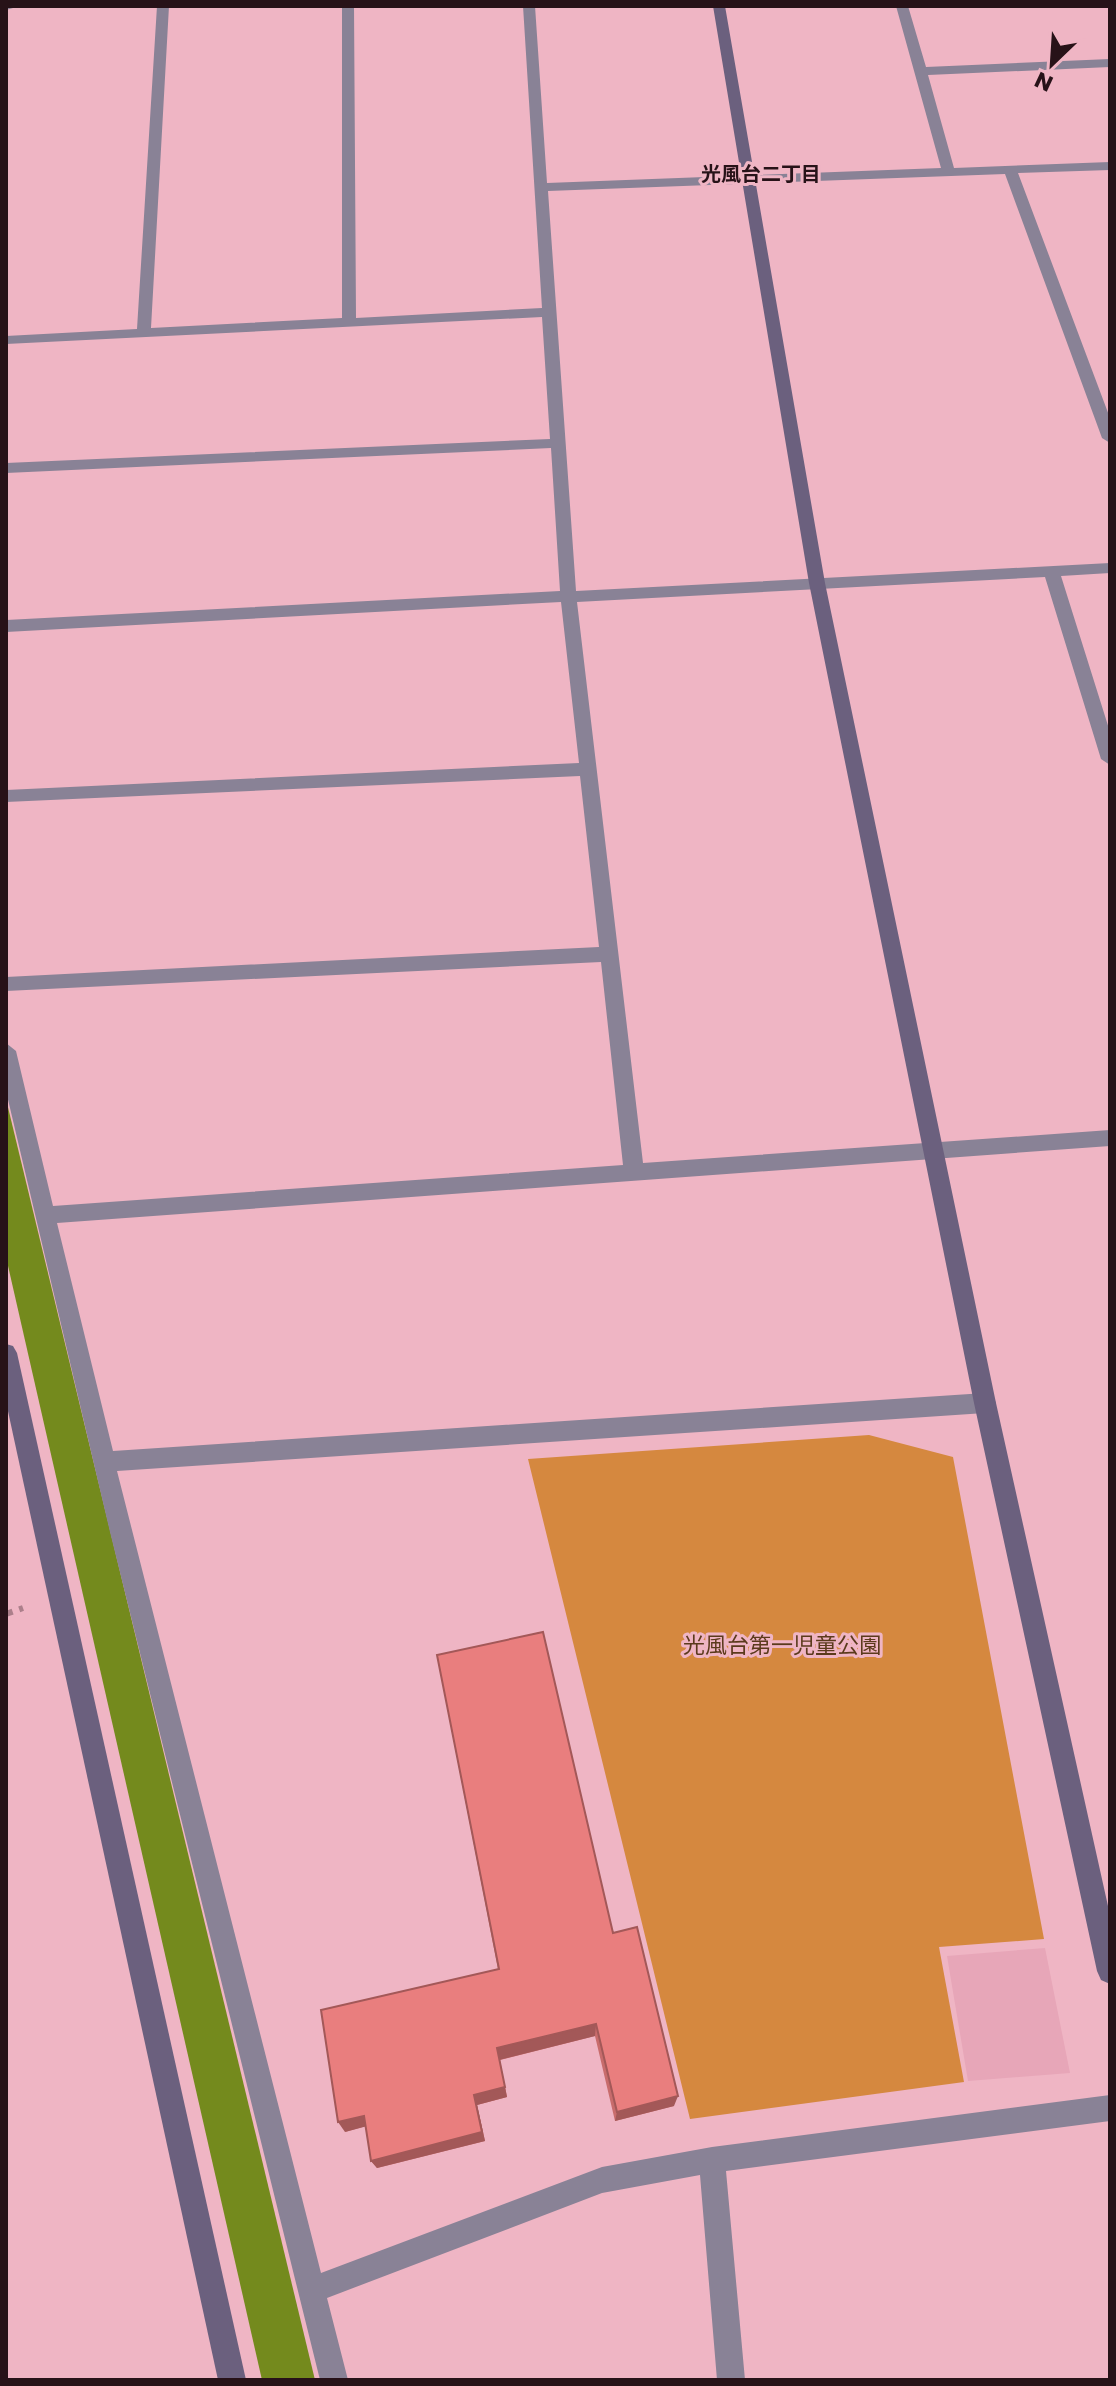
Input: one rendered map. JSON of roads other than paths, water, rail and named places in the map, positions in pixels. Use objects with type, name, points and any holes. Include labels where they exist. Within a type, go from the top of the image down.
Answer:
[{"type":"street","points":[[6,6],[14,6]]},
{"type":"street","points":[[144,333],[163,6]]},
{"type":"street","points":[[348,6],[349,322]]},
{"type":"street","points":[[529,6],[568,596],[634,1173]]},
{"type":"street","points":[[719,6],[817,583],[985,1403],[1110,1968]]},
{"type":"street","points":[[902,6],[949,172]]},
{"type":"street","points":[[921,71],[1110,63]]},
{"type":"street","points":[[541,187],[1110,166]]},
{"type":"street","points":[[1010,170],[1110,438]]},
{"type":"street","points":[[6,340],[549,312]]},
{"type":"street","points":[[6,468],[558,443]]},
{"type":"street","points":[[6,626],[1110,568]]},
{"type":"street","points":[[1051,571],[1106,737],[1110,759]]},
{"type":"street","points":[[6,796],[588,769]]},
{"type":"street","points":[[6,984],[609,954]]},
{"type":"street","points":[[6,1051],[334,2380]]},
{"type":"street","points":[[45,1215],[1110,1138]]},
{"type":"street","points":[[6,1353],[232,2380]]},
{"type":"street","points":[[105,1462],[985,1403]]},
{"type":"street","points":[[313,2290],[602,2180],[712,2160],[1110,2108]]},
{"type":"street","points":[[712,2160],[731,2380]]},
{"type":"district","name":"光風台二丁目","points":[[761,174]]},
{"type":"park label","name":"光風台第一児童公園","points":[[782,1645]]}]
